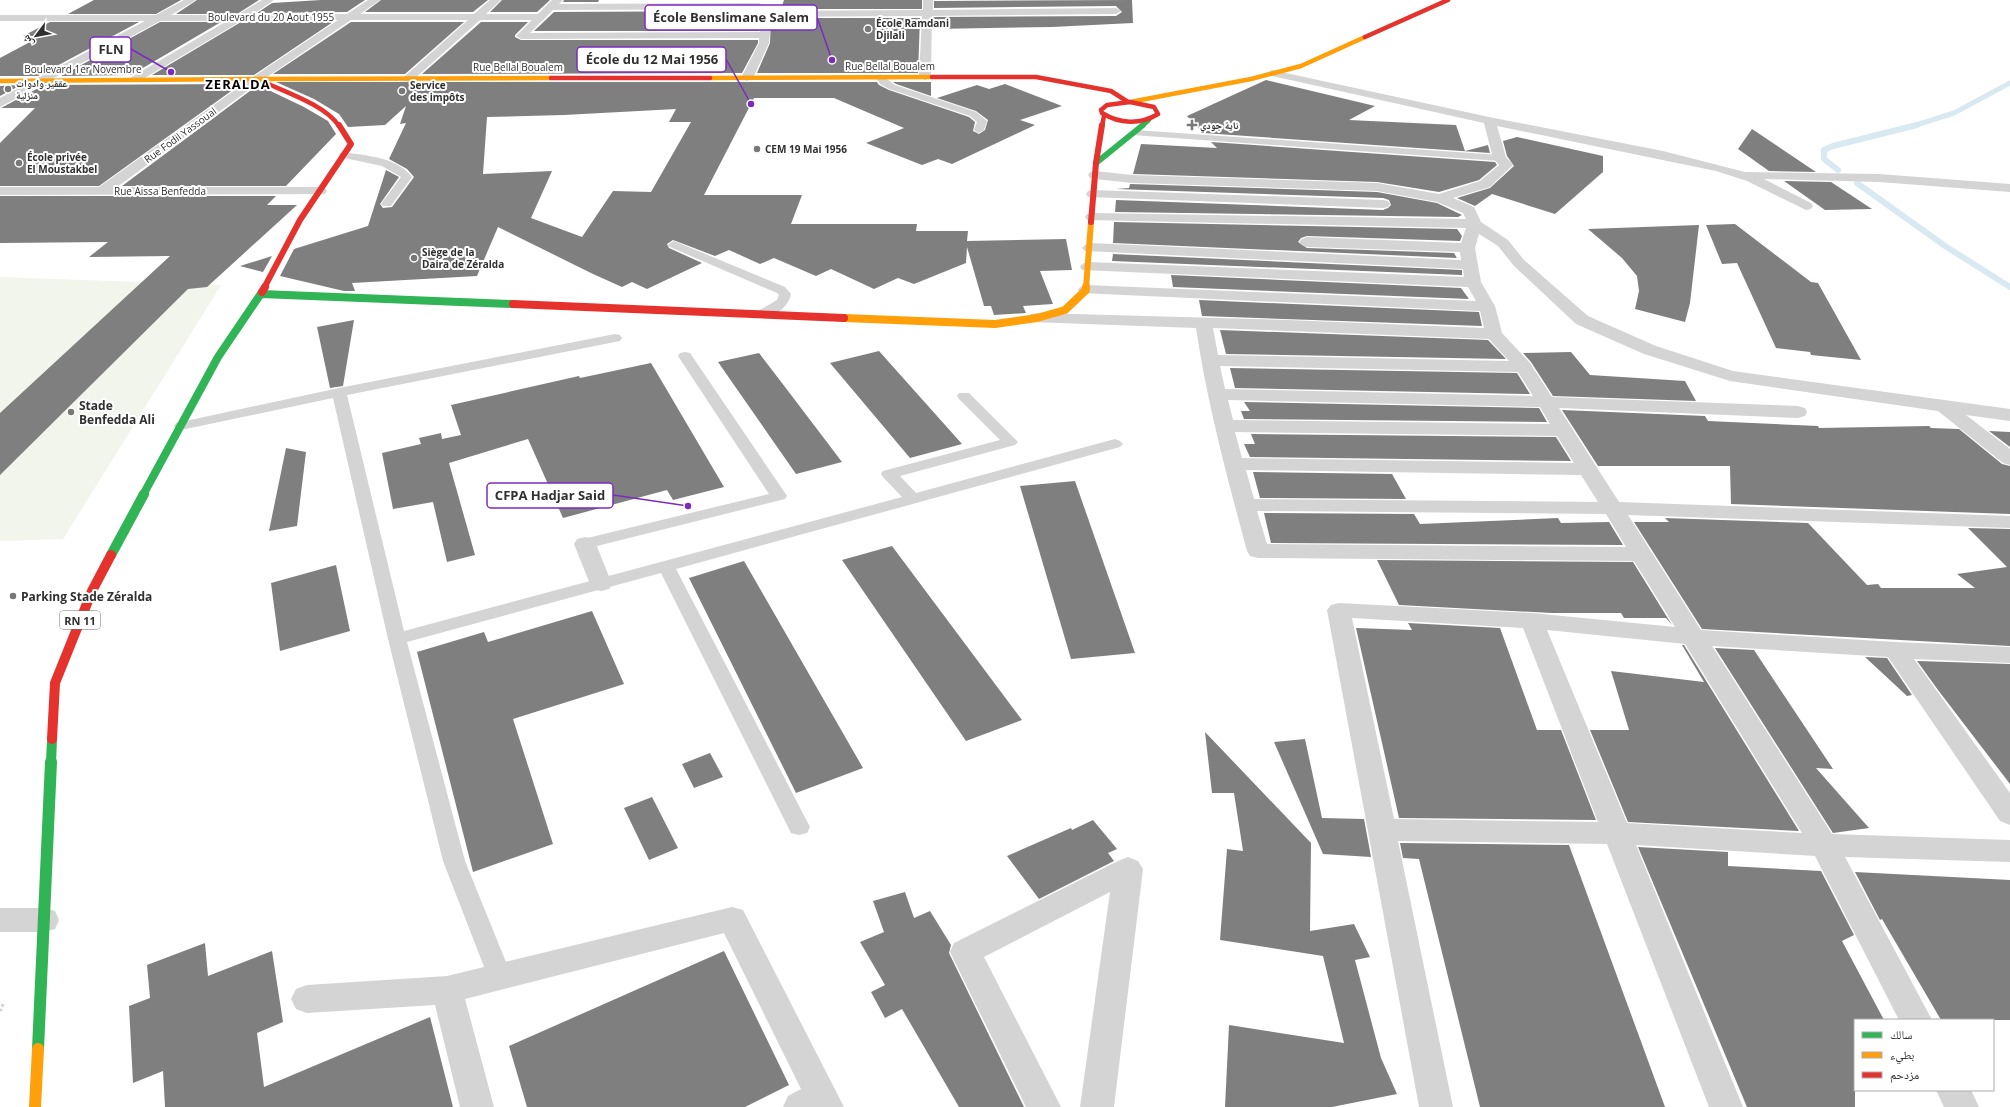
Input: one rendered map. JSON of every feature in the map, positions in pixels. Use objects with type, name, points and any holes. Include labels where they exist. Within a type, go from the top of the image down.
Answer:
[{"type":"main road","points":[[1198,99],[1251,79],[1301,66],[1448,0]]},
{"type":"main road","name":"Rue Bellal Boualem","points":[[257,79],[1036,77],[1089,86],[1111,92],[1129,102]]},
{"type":"main road","name":"Boulevard 1er Novembre","points":[[0,81],[257,79],[285,91],[334,118],[351,144],[320,191]]},
{"type":"main road","points":[[1101,106],[1251,79]]},
{"type":"main road","points":[[1089,86],[1101,106],[1125,121],[1149,120]]},
{"type":"main road","points":[[1095,169],[1149,120],[1162,112],[1154,107],[1129,102]]},
{"type":"main road","points":[[261,294],[995,324],[1037,318],[1065,310],[1086,290],[1101,106]]},
{"type":"main road","name":"RN 11","points":[[35,1107],[55,683],[92,591],[218,356],[261,294],[300,220],[320,191]]},
{"type":"street","points":[[0,103],[191,0]]},
{"type":"street","points":[[134,80],[269,0]]},
{"type":"street","name":"Rue Fodil Yassoual","points":[[102,191],[257,79],[352,17],[375,0]]},
{"type":"street","points":[[408,79],[496,0]]},
{"type":"street","points":[[850,13],[853,0]]},
{"type":"street","points":[[925,77],[929,11],[928,0]]},
{"type":"street","points":[[1080,0],[1085,11]]},
{"type":"street","points":[[765,35],[521,36],[554,3],[759,6],[850,13],[929,11],[1116,11]]},
{"type":"street","points":[[747,78],[764,43],[768,22],[759,6]]},
{"type":"street","name":"Boulevard du 20 Aout 1955","points":[[0,18],[541,17]]},
{"type":"street","points":[[1272,73],[1489,121],[1663,155],[1752,178],[1806,206]]},
{"type":"street","points":[[1440,198],[1485,184],[1506,166],[1500,158],[1489,121]]},
{"type":"street","points":[[1095,169],[1132,179],[1378,187],[1440,198],[1470,210],[1475,224],[1466,248],[1469,265],[1473,282],[1487,306],[1494,334],[1524,367],[1547,402],[1824,845],[1915,1019]]},
{"type":"street","points":[[1740,175],[1804,174],[1942,181],[2010,188]]},
{"type":"street","points":[[1378,187],[1390,222]]},
{"type":"street","name":"Rue Aissa Benfedda","points":[[0,191],[320,191]]},
{"type":"street","points":[[1093,194],[1383,204]]},
{"type":"street","points":[[1092,217],[1475,224],[1503,243],[1519,263],[1549,292],[1582,320],[1650,350],[1730,376],[2010,415]]},
{"type":"street","points":[[1090,241],[1153,236]]},
{"type":"street","points":[[1090,241],[1271,256],[1469,265]]},
{"type":"street","points":[[1294,242],[1466,248]]},
{"type":"street","points":[[1271,256],[1277,274],[1288,325]]},
{"type":"street","points":[[1088,267],[1473,282]]},
{"type":"street","points":[[1086,290],[1487,306]]},
{"type":"street","points":[[1037,318],[1288,325],[1494,334]]},
{"type":"street","points":[[1204,323],[1209,360],[1258,551],[1642,554]]},
{"type":"street","points":[[1209,360],[1524,367]]},
{"type":"street","points":[[1218,394],[1547,402],[1798,412]]},
{"type":"street","points":[[1944,407],[2010,459]]},
{"type":"street","points":[[1226,426],[1564,430]]},
{"type":"street","points":[[1235,464],[1588,469]]},
{"type":"street","points":[[1245,505],[1613,508],[2010,522]]},
{"type":"street","points":[[586,544],[601,584]]},
{"type":"street","points":[[1436,1107],[1339,610],[1532,621],[1694,637],[1895,650],[2010,655]]},
{"type":"street","points":[[1532,621],[1726,1107]]},
{"type":"street","points":[[1895,650],[2010,814]]},
{"type":"street","points":[[1382,830],[1616,833],[1824,845],[2010,851]]},
{"type":"street","points":[[1044,1107],[965,952],[1128,869],[1097,1107]]},
{"type":"street","points":[[307,999],[447,990],[732,919],[816,1103]]},
{"type":"street","points":[[0,920],[44,920]]},
{"type":"street","points":[[447,990],[477,1107]]},
{"type":"street","points":[[1954,1091],[1962,1107]]},
{"type":"lane","points":[[880,77],[883,82],[892,87],[973,114],[982,121],[979,130]]},
{"type":"lane","points":[[1134,133],[1500,158]]},
{"type":"lane","points":[[344,155],[390,165],[402,172],[406,177],[387,204]]},
{"type":"lane","points":[[674,245],[781,290],[786,294],[781,305],[763,314]]},
{"type":"lane","points":[[181,426],[339,392],[615,338]]},
{"type":"lane","points":[[586,544],[779,496],[685,356]]},
{"type":"lane","points":[[339,392],[397,639],[454,861],[500,977]]},
{"type":"lane","points":[[913,499],[888,474],[1010,442],[964,396]]},
{"type":"lane","points":[[397,639],[1115,444]]},
{"type":"lane","points":[[667,566],[798,827]]},
{"type":"shaded area","name":"Stade Benfedda Ali","points":[[0,277],[221,285],[63,539],[0,541]]},
{"type":"building","points":[[94,0],[181,0],[156,14],[68,14]]},
{"type":"building","points":[[197,0],[259,0],[237,14],[176,14]]},
{"type":"building","points":[[321,0],[365,0],[347,12],[257,13],[272,3]]},
{"type":"building","points":[[381,0],[488,0],[473,12],[365,12]]},
{"type":"building","points":[[502,0],[550,0],[537,12],[490,12]]},
{"type":"building","points":[[564,0],[599,0],[598,2],[563,2]]},
{"type":"building","points":[[784,0],[922,0],[922,9],[778,9],[779,6],[782,6]]},
{"type":"building","points":[[1132,0],[1133,23],[1052,27],[933,29],[933,17],[1116,16],[1122,12],[1116,6],[934,8],[934,1]]},
{"type":"building","points":[[754,11],[750,15],[755,18],[761,18],[759,31],[534,31],[554,12]]},
{"type":"building","points":[[771,18],[920,18],[918,73],[757,73],[770,43]]},
{"type":"building","points":[[50,22],[139,22],[38,76],[0,76],[0,58],[30,42],[25,42],[36,36],[23,36]]},
{"type":"building","points":[[160,22],[221,22],[131,75],[61,76]]},
{"type":"building","points":[[241,22],[333,22],[254,75],[152,75]]},
{"type":"building","points":[[351,22],[464,22],[405,74],[273,74]]},
{"type":"building","points":[[481,22],[528,22],[515,35],[515,37],[521,40],[758,40],[758,43],[742,73],[422,74]]},
{"type":"building","points":[[1266,80],[1375,106],[1349,120],[1456,125],[1465,151],[1488,145],[1490,153],[1203,133],[1187,116]]},
{"type":"building","points":[[276,82],[877,82],[879,85],[889,90],[969,117],[975,122],[973,131],[979,134],[985,130],[988,120],[976,111],[937,98],[977,85],[989,89],[1005,84],[1062,106],[1020,120],[1035,125],[952,164],[938,159],[922,165],[866,143],[904,128],[834,98],[754,98],[704,195],[802,195],[791,224],[917,224],[916,231],[968,231],[967,241],[1066,239],[1072,270],[1040,271],[1053,304],[1023,306],[1026,313],[994,315],[991,306],[984,306],[967,247],[966,263],[914,284],[898,278],[874,289],[831,269],[816,276],[774,258],[760,264],[729,250],[715,256],[673,240],[667,244],[669,248],[702,263],[647,289],[632,282],[622,287],[498,227],[477,276],[352,283],[355,291],[344,291],[280,276],[294,249],[368,226],[386,170],[399,177],[380,204],[383,208],[392,207],[414,177],[407,169],[389,159],[406,123],[400,124],[406,106],[385,125],[348,127],[339,114],[314,99]],"holes":[[[676,109],[669,122],[691,122],[651,192],[613,191],[582,237],[531,218],[552,171],[483,174],[487,117],[564,115]]]},
{"type":"building","points":[[893,82],[931,82],[931,96],[896,84]]},
{"type":"building","points":[[241,84],[99,186],[0,186],[0,143],[35,108],[1,108],[44,85]]},
{"type":"building","points":[[21,85],[0,96],[0,86]]},
{"type":"building","points":[[258,85],[304,107],[328,121],[336,134],[286,186],[122,186]]},
{"type":"building","points":[[1752,129],[1816,172],[1769,171],[1738,149]]},
{"type":"building","points":[[1517,137],[1603,156],[1603,172],[1555,214],[1492,194],[1475,206],[1457,198],[1490,188],[1514,166],[1507,156],[1503,141]]},
{"type":"building","points":[[1211,142],[1495,162],[1497,165],[1479,180],[1439,192],[1377,182],[1133,174],[1141,144],[1217,148]]},
{"type":"building","points":[[1784,181],[1831,182],[1872,209],[1825,210]]},
{"type":"building","points":[[1130,184],[1377,192],[1437,203],[1462,215],[1458,217],[1115,212],[1116,200],[1383,210],[1391,205],[1389,200],[1383,198],[1116,189],[1129,188]]},
{"type":"building","points":[[0,196],[276,196],[267,205],[297,205],[207,287],[188,289],[0,475],[0,413],[170,256],[89,257],[108,242],[0,243]]},
{"type":"building","points":[[1114,222],[1457,229],[1462,236],[1460,241],[1307,236],[1301,238],[1298,242],[1307,248],[1454,253],[1457,258],[1113,243]]},
{"type":"building","points":[[1735,224],[1811,282],[1818,283],[1861,360],[1811,355],[1810,352],[1776,348],[1737,263],[1722,264],[1706,225]]},
{"type":"building","points":[[1699,225],[1690,303],[1685,322],[1635,309],[1639,291],[1637,276],[1622,258],[1588,229]]},
{"type":"building","points":[[1113,254],[1462,270],[1462,275],[1112,261]]},
{"type":"building","points":[[272,256],[263,272],[240,266]]},
{"type":"building","points":[[1171,275],[1461,288],[1469,299],[1173,287]]},
{"type":"building","points":[[1199,300],[1479,312],[1482,326],[1202,316]]},
{"type":"building","points":[[354,320],[343,386],[330,388],[317,327]]},
{"type":"building","points":[[1220,330],[1488,340],[1506,359],[1226,354]]},
{"type":"building","points":[[879,351],[962,444],[910,458],[830,363]]},
{"type":"building","points":[[1571,352],[1590,375],[1685,381],[1696,401],[1553,396],[1531,362],[1523,353]]},
{"type":"building","points":[[759,353],[842,462],[796,474],[718,362]]},
{"type":"building","points":[[651,363],[724,487],[673,500],[667,490],[563,518],[528,439],[449,463],[475,555],[447,562],[433,502],[393,509],[382,453],[421,444],[419,438],[441,433],[442,439],[461,435],[451,405],[579,376],[580,378]]},
{"type":"building","points":[[1230,368],[1517,373],[1530,394],[1235,388]]},
{"type":"building","points":[[1244,402],[1539,408],[1547,422],[1244,419],[1241,411],[1250,411]]},
{"type":"building","points":[[1562,410],[1705,416],[1708,421],[1818,426],[1819,428],[1929,426],[1931,428],[1959,429],[2002,464],[2010,466],[2010,514],[1731,504],[1730,466],[1598,466]]},
{"type":"building","points":[[1989,431],[2010,432],[2010,447]]},
{"type":"building","points":[[1251,434],[1556,437],[1571,461],[1250,457],[1244,444],[1255,444]]},
{"type":"building","points":[[286,448],[306,452],[297,526],[269,531]]},
{"type":"building","points":[[1253,472],[1392,474],[1406,499],[1260,498]]},
{"type":"building","points":[[1075,481],[1135,653],[1071,659],[1020,486]]},
{"type":"building","points":[[1264,513],[1414,514],[1420,524],[1558,518],[1561,523],[1609,522],[1623,545],[1271,543]]},
{"type":"building","points":[[1665,518],[1808,523],[1867,585],[1878,584],[1881,588],[1975,588],[1957,574],[2007,567],[1968,528],[2010,529],[2010,646],[1702,629],[1634,522],[1669,522]]},
{"type":"building","points":[[892,546],[1022,720],[966,741],[842,560]]},
{"type":"building","points":[[1377,560],[1633,562],[1672,625],[1666,618],[1624,618],[1621,613],[1552,613],[1399,605]]},
{"type":"building","points":[[744,561],[863,768],[796,793],[689,578]]},
{"type":"building","points":[[336,565],[350,631],[280,651],[271,583]]},
{"type":"building","points":[[592,611],[624,684],[513,719],[553,844],[473,872],[417,652],[484,632],[488,642]]},
{"type":"building","points":[[1408,623],[1500,628],[1537,730],[1561,730],[1596,820],[1399,818],[1356,628],[1412,630]]},
{"type":"building","points":[[1682,645],[1684,645],[1799,831],[1628,822],[1590,730],[1629,730],[1611,671],[1704,682]]},
{"type":"building","points":[[1715,648],[1754,650],[1833,769],[1816,768],[1869,828],[1833,833]]},
{"type":"building","points":[[1865,657],[1887,658],[1912,695],[1907,696]]},
{"type":"building","points":[[1917,661],[2010,664],[2010,784],[1938,690]]},
{"type":"building","points":[[1205,732],[1311,843],[1310,931],[1354,924],[1370,957],[1355,960],[1381,1058],[1397,1094],[1332,1107],[1225,1107],[1229,1025],[1344,1043],[1323,956],[1220,940],[1227,849],[1243,851],[1234,793],[1212,793]]},
{"type":"building","points":[[1305,739],[1322,818],[1364,819],[1371,857],[1323,854],[1274,742]]},
{"type":"building","points":[[710,753],[723,777],[694,788],[682,764]]},
{"type":"building","points":[[652,797],[678,848],[649,860],[624,808]]},
{"type":"building","points":[[1093,820],[1117,849],[1108,853],[1114,861],[1039,899],[1007,856]]},
{"type":"building","points":[[1400,843],[1569,845],[1665,1107],[1480,1107],[1419,859],[1403,858]]},
{"type":"building","points":[[1638,847],[1728,852],[1728,866],[1821,871],[1854,935],[1842,941],[1883,1019],[1854,1019],[1855,1107],[1747,1107]]},
{"type":"building","points":[[1855,872],[2010,880],[2010,1020],[1940,1019],[1882,919],[1880,920]]},
{"type":"building","points":[[905,892],[914,918],[930,911],[951,945],[949,953],[1024,1107],[959,1107],[902,1009],[885,1018],[871,992],[885,985],[860,942],[884,932],[873,901]]},
{"type":"building","points":[[205,943],[208,976],[272,951],[283,1022],[257,1033],[264,1087],[430,1017],[453,1107],[165,1107],[163,1071],[133,1083],[129,1006],[150,998],[147,965]]},
{"type":"building","points":[[724,951],[789,1085],[745,1107],[527,1107],[509,1046]]},
{"type":"waterway","points":[[1913,126],[1954,113],[2010,83]]},
{"type":"waterway","points":[[1913,126],[1917,125]]},
{"type":"waterway","points":[[1838,170],[1824,159],[1824,150],[1833,146],[1913,126]]},
{"type":"waterway","points":[[1857,183],[1945,246],[2010,287]]},
{"type":"traffic: fast","points":[[1096,163],[1149,120]]},
{"type":"traffic: fast","points":[[111,555],[218,357],[262,292]]},
{"type":"traffic: fast","points":[[261,294],[513,304]]},
{"type":"traffic: fast","points":[[38,1049],[52,739]]},
{"type":"traffic: slow","points":[[1130,102],[1251,79],[1301,66],[1365,37]]},
{"type":"traffic: slow","points":[[710,78],[932,77]]},
{"type":"traffic: slow","points":[[257,79],[551,78]]},
{"type":"traffic: slow","points":[[0,81],[257,79],[266,83]]},
{"type":"traffic: slow","points":[[844,318],[995,324],[1037,318],[1065,310],[1086,290],[1091,222]]},
{"type":"traffic: slow","points":[[35,1107],[38,1049]]},
{"type":"traffic: jam","points":[[1365,37],[1448,0]]},
{"type":"traffic: jam","points":[[932,77],[1036,77],[1111,91],[1128,102]]},
{"type":"traffic: jam","points":[[551,78],[710,78]]},
{"type":"traffic: jam","points":[[262,292],[300,220],[351,144],[334,118],[309,103],[266,83]]},
{"type":"traffic: jam","points":[[1130,102],[1154,107],[1158,114],[1152,118],[1138,122],[1130,122],[1108,117],[1102,113],[1101,110],[1107,105],[1130,102]]},
{"type":"traffic: jam","points":[[1091,222],[1096,163],[1104,116]]},
{"type":"traffic: jam","points":[[513,304],[844,318]]},
{"type":"traffic: jam","points":[[52,739],[55,683],[92,591],[111,555]]},
{"type":"place","name":"École Ramdani Djilali","points":[[868,29]]},
{"type":"place","name":"École Benslimane Salem","points":[[832,60]]},
{"type":"place","name":"FLN","points":[[171,72]]},
{"type":"place","name":"عققير وادوات منزلية","points":[[8,89]]},
{"type":"place","name":"Service des impôts","points":[[402,91]]},
{"type":"place","name":"École du 12 Mai 1956","points":[[751,104]]},
{"type":"place","name":"ناية جودي","points":[[1192,125]]},
{"type":"place","name":"CEM 19 Mai 1956","points":[[757,149]]},
{"type":"place","name":"École privée El Moustakbel","points":[[19,163]]},
{"type":"place","name":"Siège de la Daira de Zéralda","points":[[414,258]]},
{"type":"place","name":"Stade Benfedda Ali","points":[[71,412]]},
{"type":"place","name":"CFPA Hadjar Said","points":[[688,506]]},
{"type":"place","name":"Parking Stade Zéralda","points":[[13,596]]},
{"type":"district","name":"ZERALDA","points":[[238,84]]}]
